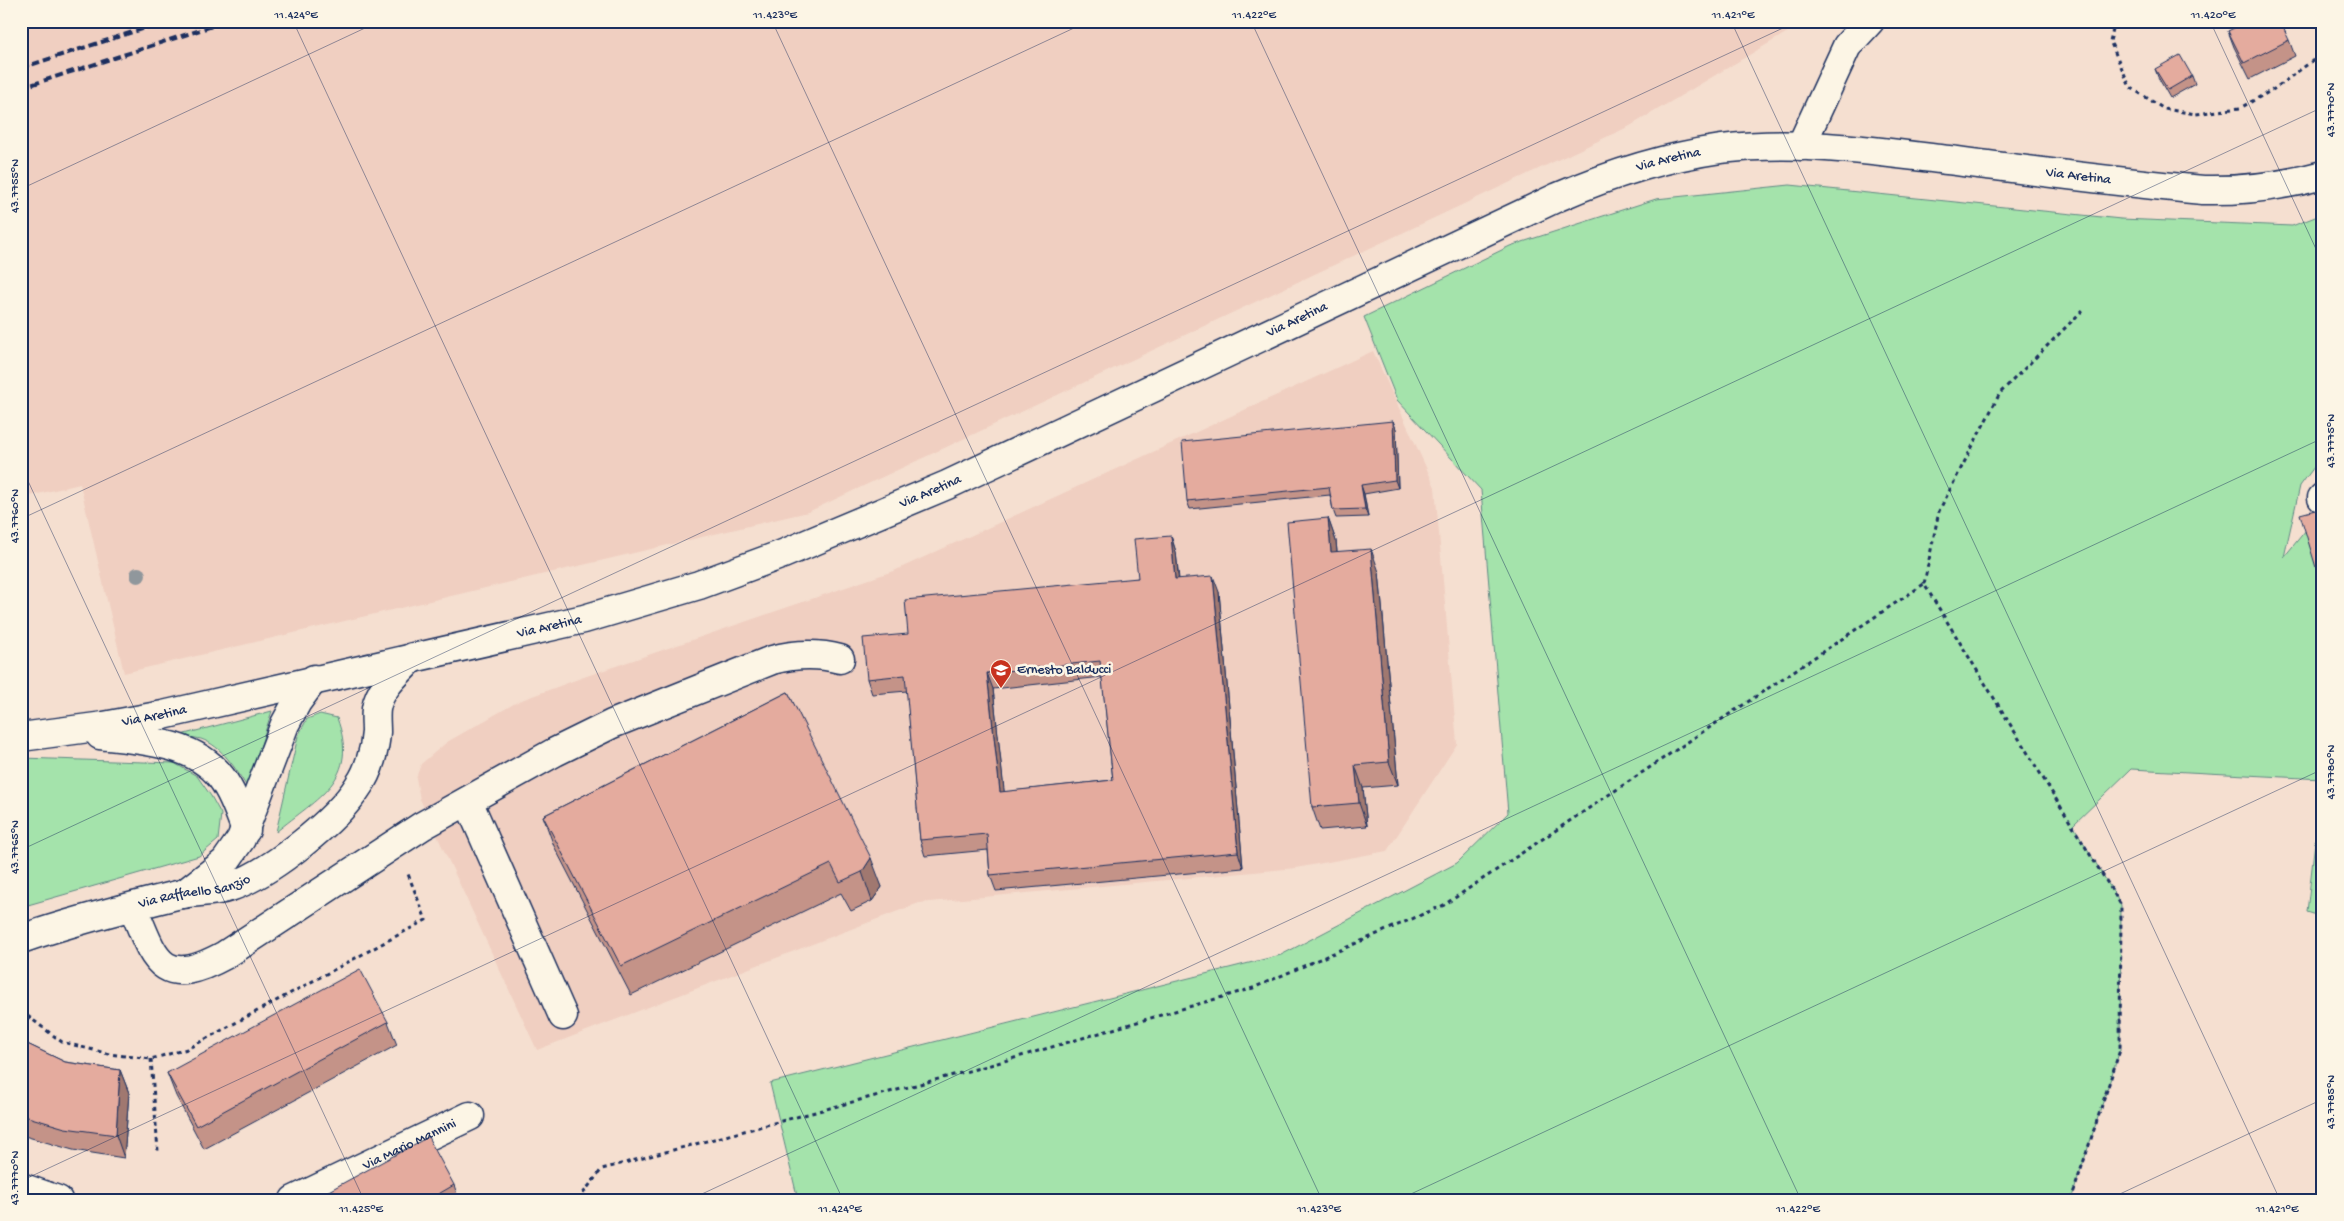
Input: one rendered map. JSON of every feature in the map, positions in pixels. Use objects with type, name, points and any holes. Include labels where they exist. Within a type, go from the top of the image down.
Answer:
[{"type":"street","points":[[1801,146],[1847,46],[1870,21]]},
{"type":"street","name":"Via Aretina","points":[[21,737],[71,731],[163,715],[314,679],[584,619],[699,585],[818,540],[956,481],[1558,197],[1593,182],[1649,164],[1692,154],[1749,147],[1801,146],[1860,149],[2203,190],[2252,189],[2296,182],[2323,175]]},
{"type":"street","points":[[133,907],[152,952],[159,963],[176,970],[197,968],[225,955],[422,826],[583,738],[751,667],[791,655],[825,655],[840,659]]},
{"type":"street","points":[[376,708],[391,680],[413,657]]},
{"type":"street","points":[[184,894],[225,862],[246,830],[285,724],[297,702],[314,679],[351,681],[364,691],[376,708]]},
{"type":"street","name":"Via Raffaello Sanzio","points":[[21,939],[66,924],[184,894],[218,891],[231,887],[299,846],[346,804],[360,784],[369,763],[376,733],[376,708]]},
{"type":"street","points":[[71,731],[144,741],[173,747],[197,756],[224,782],[236,802],[246,830]]},
{"type":"street","points":[[468,801],[563,1016]]},
{"type":"street","name":"Via Mario Mannini","points":[[294,1200],[470,1116]]},
{"type":"street","points":[[21,1187],[58,1200]]},
{"type":"path","points":[[2115,21],[2110,41],[2130,87],[2164,109],[2196,114],[2240,108],[2274,89],[2323,53]]},
{"type":"path","points":[[2071,1200],[2120,1050],[2122,905],[1924,584],[1939,511],[2000,393],[2084,309]]},
{"type":"path","points":[[578,1200],[602,1169],[986,1066],[1253,988],[1444,905],[1924,584]]},
{"type":"path","points":[[21,1012],[62,1042],[109,1054],[151,1059],[187,1049],[426,920],[406,870]]},
{"type":"path","points":[[151,1059],[158,1150]]},
{"type":"shaded area","points":[[21,21],[1806,21],[1630,126],[808,512],[124,673],[80,484],[21,498]]},
{"type":"shaded area","name":"Ernesto Balducci","points":[[1373,351],[1435,487],[1457,744],[1387,851],[1296,868],[919,903],[537,1050],[420,799],[416,778],[421,764],[447,742],[519,701],[896,570]]},
{"type":"green space","points":[[1790,185],[2121,219],[2292,226],[2323,214],[2323,455],[2300,486],[2284,557],[2306,530],[2323,588],[2323,917],[2307,912],[2322,779],[2131,769],[2073,825],[2121,905],[2120,1050],[2071,1200],[798,1200],[770,1083],[1281,955],[1457,863],[1508,813],[1481,490],[1397,400],[1364,317],[1510,246],[1656,199]]},
{"type":"green space","points":[[272,711],[247,787],[228,759],[216,747],[201,739],[177,736]]},
{"type":"green space","points":[[320,714],[337,718],[343,739],[343,757],[339,772],[320,797],[276,832],[298,736],[307,719]]},
{"type":"green space","points":[[21,758],[174,763],[197,776],[211,796],[221,814],[218,840],[199,856],[21,907]]},
{"type":"building","points":[[2248,21],[2280,21],[2289,40],[2244,63],[2228,31]]},
{"type":"building","points":[[2180,55],[2192,76],[2168,90],[2155,69]]},
{"type":"building","points":[[1393,421],[1395,480],[1361,485],[1365,509],[1333,510],[1329,487],[1187,501],[1182,442]]},
{"type":"building","points":[[2323,508],[2323,591],[2300,514]]},
{"type":"building","points":[[1328,518],[1331,552],[1371,549],[1389,762],[1355,765],[1359,803],[1312,807],[1287,522]]},
{"type":"building","points":[[1171,536],[1175,579],[1213,576],[1238,852],[990,875],[987,834],[920,840],[905,675],[867,679],[863,638],[908,634],[905,600],[1138,578],[1134,539]],"holes":[[[1100,661],[1113,780],[1000,792],[987,673]]]},
{"type":"building","points":[[788,692],[871,858],[862,872],[840,882],[831,864],[621,966],[543,816]]},
{"type":"building","points":[[360,969],[388,1022],[196,1126],[167,1073]]},
{"type":"building","points":[[21,1041],[65,1062],[120,1070],[116,1135],[65,1128],[21,1115]]},
{"type":"building","points":[[428,1137],[454,1185],[428,1200],[312,1200]]},
{"type":"railway","points":[[21,68],[167,21]]},
{"type":"railway","points":[[21,88],[228,21]]},
{"type":"place","name":"Ernesto Balducci","points":[[1001,689]]}]
